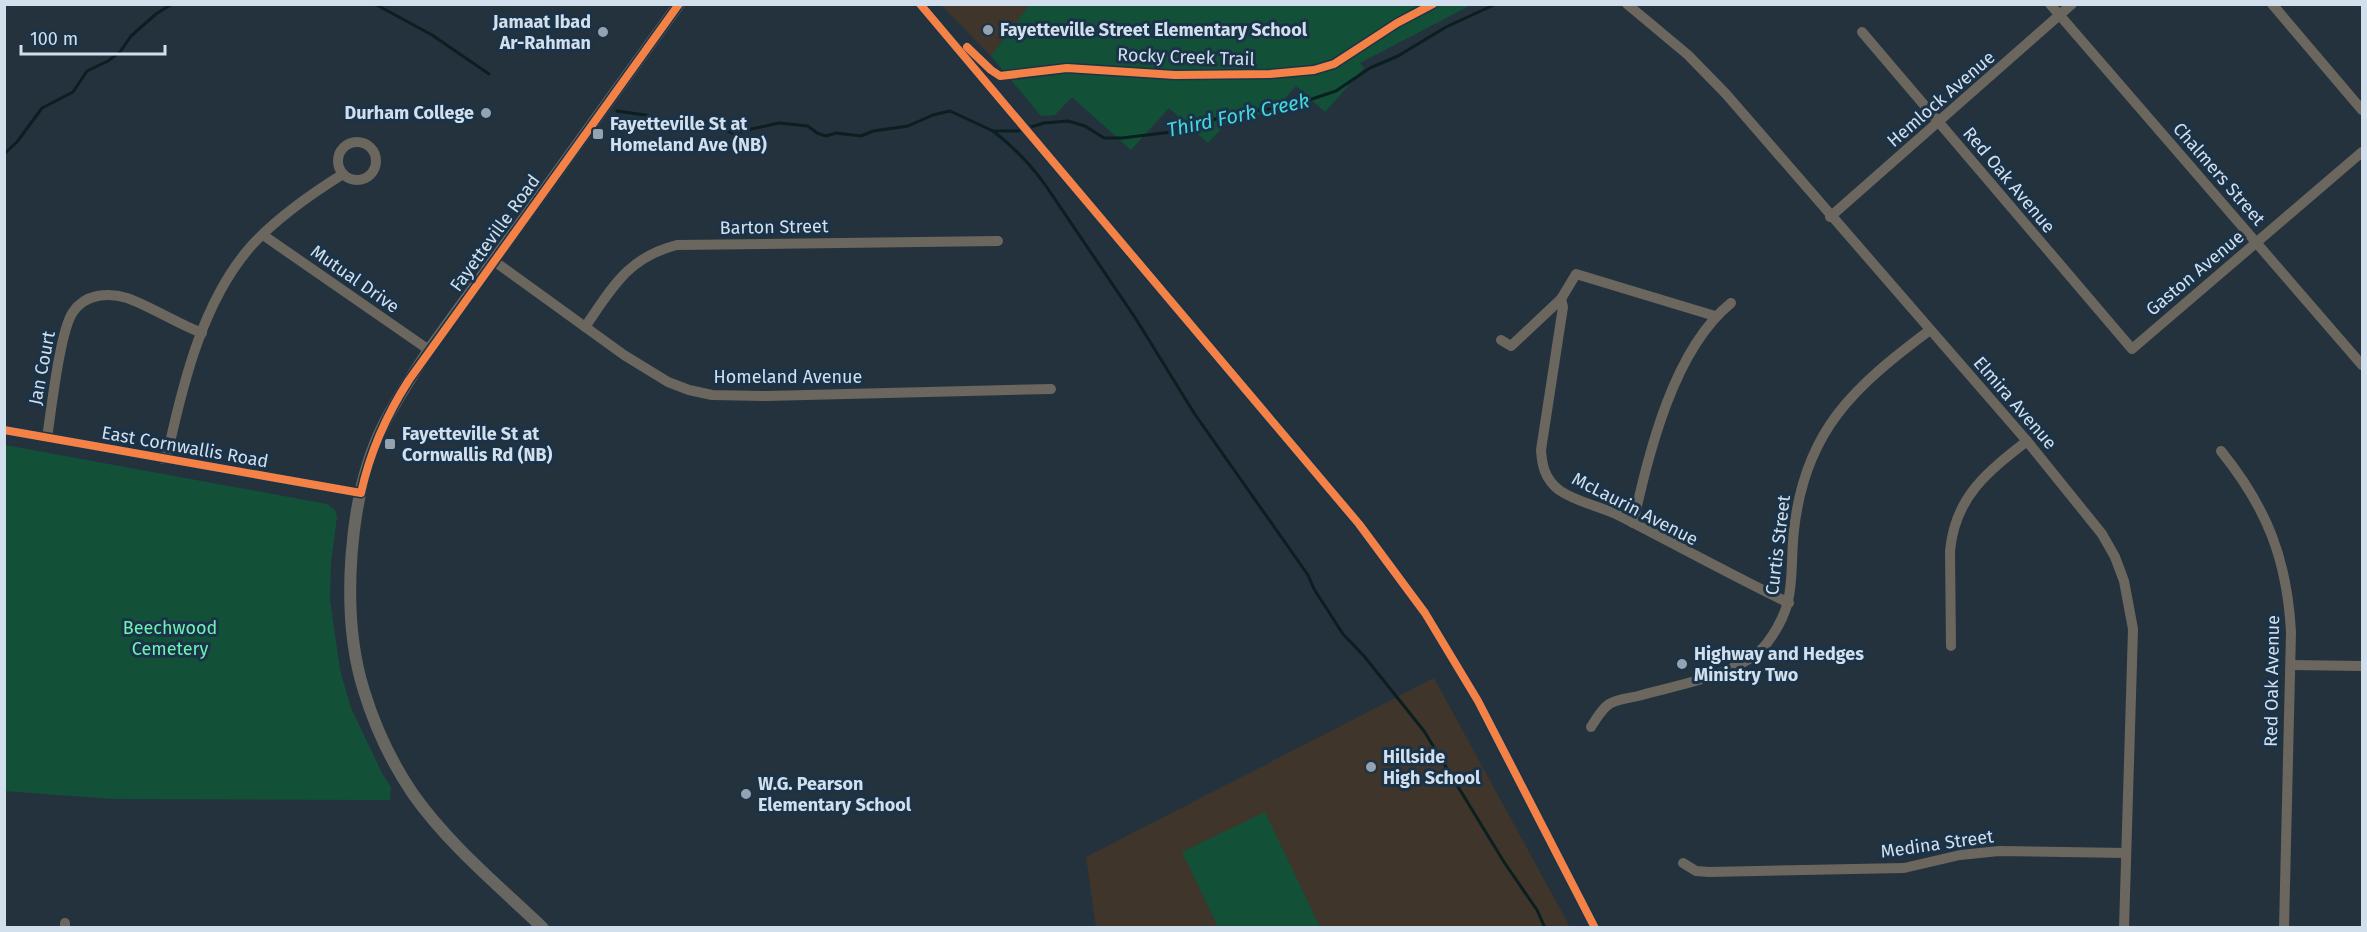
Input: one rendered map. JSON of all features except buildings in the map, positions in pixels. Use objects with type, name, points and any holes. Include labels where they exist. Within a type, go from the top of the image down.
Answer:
[{"type":"main road","name":"Fayetteville Road","points":[[543,927],[448,838],[395,764],[376,724],[362,681],[351,604],[354,537],[366,471],[384,424],[398,397],[429,350],[680,4]]},
{"type":"street","name":"Elmira Avenue","points":[[1627,4],[1707,74],[2027,441],[2102,534],[2115,557],[2127,593],[2132,617],[2133,642],[2124,927]]},
{"type":"street","name":"Chalmers Street","points":[[2050,4],[2362,365]]},
{"type":"street","name":"Hemlock Avenue","points":[[1830,217],[2072,4]]},
{"type":"street","points":[[2272,4],[2362,110]]},
{"type":"street","name":"Red Oak Avenue","points":[[1862,32],[2132,349]]},
{"type":"street","name":"Gaston Avenue","points":[[2132,349],[2362,152]]},
{"type":"street","points":[[163,459],[169,447],[190,361],[219,296],[234,271],[263,235],[343,174]]},
{"type":"street","name":"Mutual Drive","points":[[263,235],[429,350]]},
{"type":"street","name":"Barton Street","points":[[585,327],[620,277],[629,268],[649,254],[671,247],[697,244],[998,241]]},
{"type":"street","name":"Homeland Avenue","points":[[494,261],[624,355],[668,382],[689,390],[712,394],[766,396],[1051,389]]},
{"type":"street","points":[[1501,340],[1511,346],[1562,299],[1576,274],[1715,316]]},
{"type":"street","name":"Jan Court","points":[[47,438],[65,330],[72,312],[82,302],[110,295],[126,298],[202,333]]},
{"type":"street","name":"McLaurin Avenue","points":[[1562,299],[1563,307],[1541,450],[1543,466],[1548,479],[1560,491],[1633,523],[1706,563],[1789,603]]},
{"type":"street","points":[[1633,523],[1644,475],[1660,423],[1681,370],[1715,316],[1731,303]]},
{"type":"street","name":"Curtis Street","points":[[1592,728],[1610,703],[1735,666],[1753,656],[1767,643],[1780,624],[1789,603],[1798,501],[1803,482],[1826,429],[1849,399],[1884,364],[1930,330]]},
{"type":"street","name":"East Cornwallis Road","points":[[4,430],[361,493]]},
{"type":"street","points":[[1951,646],[1950,551],[1951,537],[1960,508],[1982,479],[2027,441]]},
{"type":"street","name":"Red Oak Avenue","points":[[2222,451],[2259,505],[2283,567],[2290,608],[2284,927]]},
{"type":"street","points":[[2290,665],[2362,666]]},
{"type":"street","name":"Medina Street","points":[[1683,863],[1696,871],[1708,872],[1863,870],[1904,868],[1989,851],[2126,853]]},
{"type":"shaded area","name":"Fayetteville Street Elementary School","points":[[941,5],[1030,5],[991,56]]},
{"type":"shaded area","name":"Hillside High School","points":[[1434,678],[1570,927],[1096,927],[1086,857]]},
{"type":"green space","points":[[1030,4],[1471,5],[1360,63],[1364,68],[1325,112],[1296,86],[1277,107],[1248,119],[1238,110],[1208,143],[1169,108],[1131,150],[1072,97],[1055,115],[1041,116],[991,56]]},
{"type":"green space","name":"Beechwood Cemetery","points":[[5,445],[327,504],[335,510],[337,517],[331,562],[330,600],[340,670],[351,708],[391,787],[390,800],[112,799],[5,791]]},
{"type":"green space","points":[[1265,812],[1320,927],[1218,927],[1182,852]]},
{"type":"waterway","name":"Third Fork Creek","points":[[4,154],[17,142],[42,108],[73,92],[87,71],[108,61],[120,52],[131,36],[156,14],[172,4]]},
{"type":"waterway","name":"Third Fork Creek","points":[[375,4],[432,35],[489,74]]},
{"type":"waterway","name":"Third Fork Creek","points":[[617,111],[645,115],[673,124],[688,125],[705,121],[733,133],[779,123],[808,126],[826,136],[836,133],[861,136],[873,131],[908,126],[933,115],[950,111],[993,131],[1018,131],[1044,123],[1068,121],[1085,126],[1104,138],[1188,130],[1230,113],[1288,107],[1336,91],[1370,68],[1398,56],[1446,27],[1496,4]]},
{"type":"waterway","points":[[993,131],[1022,157],[1046,186],[1136,319],[1194,413],[1308,575],[1314,589],[1343,634],[1364,656],[1424,731],[1504,862],[1537,910],[1545,928]]},
{"type":"cycle path","points":[[4,430],[361,493],[380,434],[409,380],[679,4]]},
{"type":"cycle path","points":[[920,4],[1359,524],[1425,613],[1478,701],[1595,928]]},
{"type":"cycle path","name":"Rocky Creek Trail","points":[[967,47],[1000,76],[1067,68],[1175,75],[1270,74],[1314,70],[1334,64],[1397,23],[1433,4]]},
{"type":"place","name":"Fayetteville Street Elementary School","points":[[988,30]]},
{"type":"place","name":"Jamaat Ibad Ar-Rahman","points":[[603,32]]},
{"type":"place","name":"Durham College","points":[[486,113]]},
{"type":"place","name":"Fayetteville St at Homeland Ave (NB)","points":[[598,134]]},
{"type":"place","name":"Fayetteville St at Cornwallis Rd (NB)","points":[[390,444]]},
{"type":"place","name":"Highway and Hedges Ministry Two","points":[[1682,664]]},
{"type":"place","name":"Hillside High School","points":[[1371,767]]},
{"type":"place","name":"W.G. Pearson Elementary School","points":[[746,794]]}]
